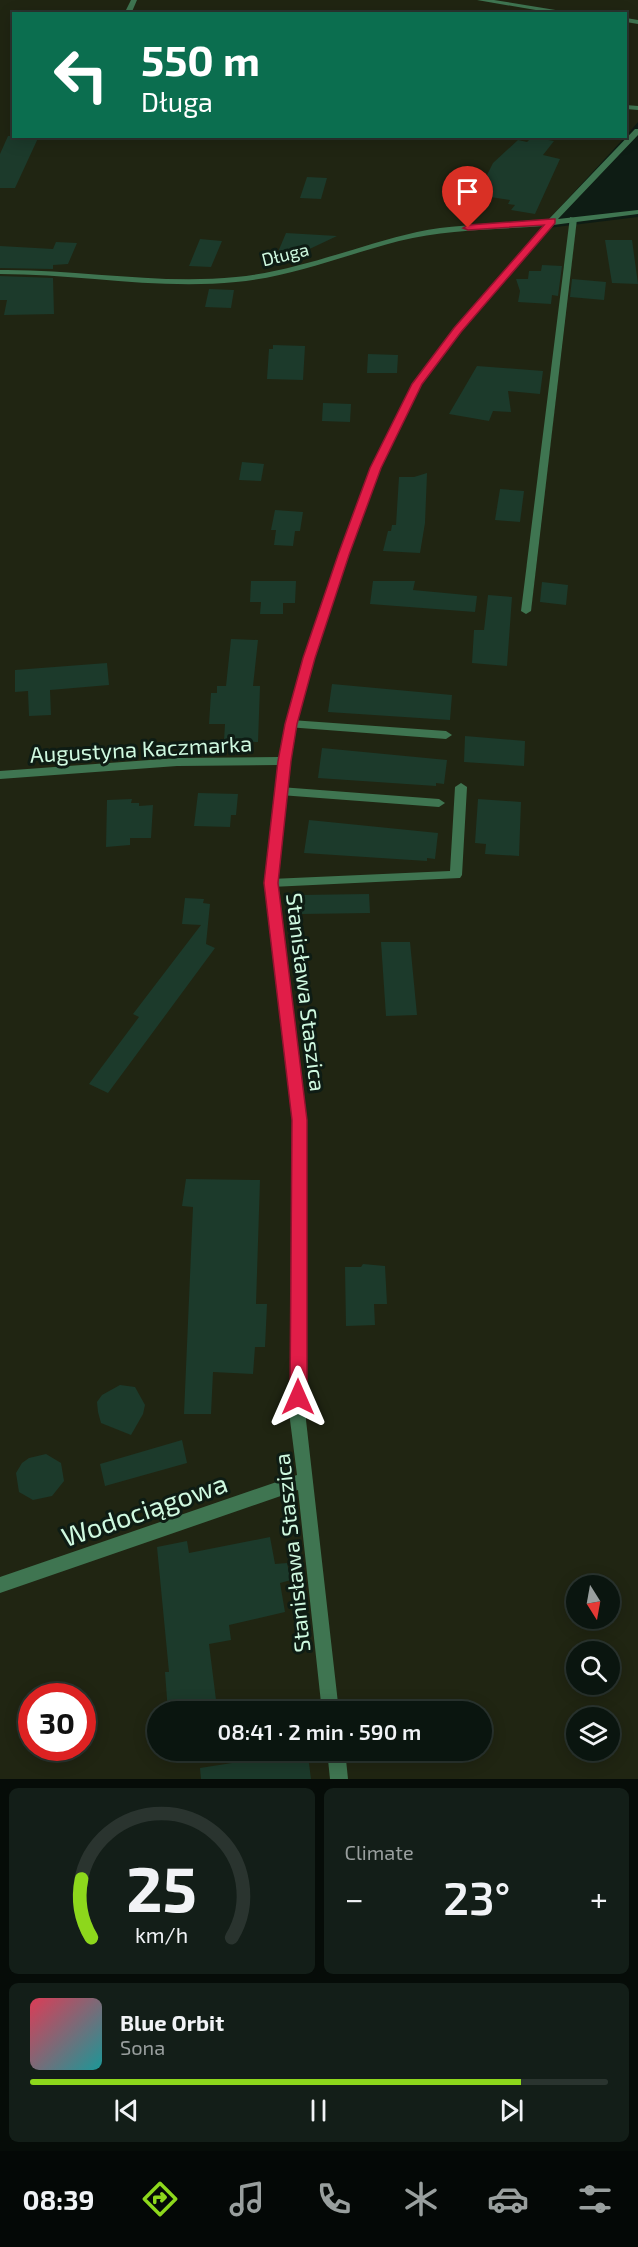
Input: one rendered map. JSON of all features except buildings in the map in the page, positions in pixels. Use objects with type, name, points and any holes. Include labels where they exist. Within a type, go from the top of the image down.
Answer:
[{"type":"street","points":[[480,0],[562,12]]},
{"type":"street","name":"Stanisława Staszica","points":[[331,1701],[298,1420],[299,1120],[271,883],[280,791],[291,724],[309,658],[375,468],[417,384],[457,330],[552,221],[638,131]]},
{"type":"street","name":"Długa","points":[[0,272],[40,272],[190,282],[234,280],[276,273],[399,238],[432,232],[638,212]]},
{"type":"street","points":[[526,611],[573,219]]},
{"type":"street","points":[[291,724],[446,735]]},
{"type":"street","name":"Augustyna Kaczmarka","points":[[0,775],[177,762],[285,761]]},
{"type":"street","points":[[271,883],[456,875],[461,787]]},
{"type":"street","points":[[280,791],[440,803]]},
{"type":"street","name":"Wodociągowa","points":[[0,1585],[305,1480]]},
{"type":"street","points":[[337,1761],[339,1779]]},
{"type":"green space","points":[[0,0],[638,0],[638,122],[627,135],[627,12],[12,12],[12,138],[624,138],[540,229],[638,217],[638,1779],[0,1779]]},
{"type":"route","points":[[298,1397],[299,1120],[297,1083],[271,883],[280,791],[291,724],[309,658],[375,468],[417,384],[457,330],[552,221],[468,228]]}]
